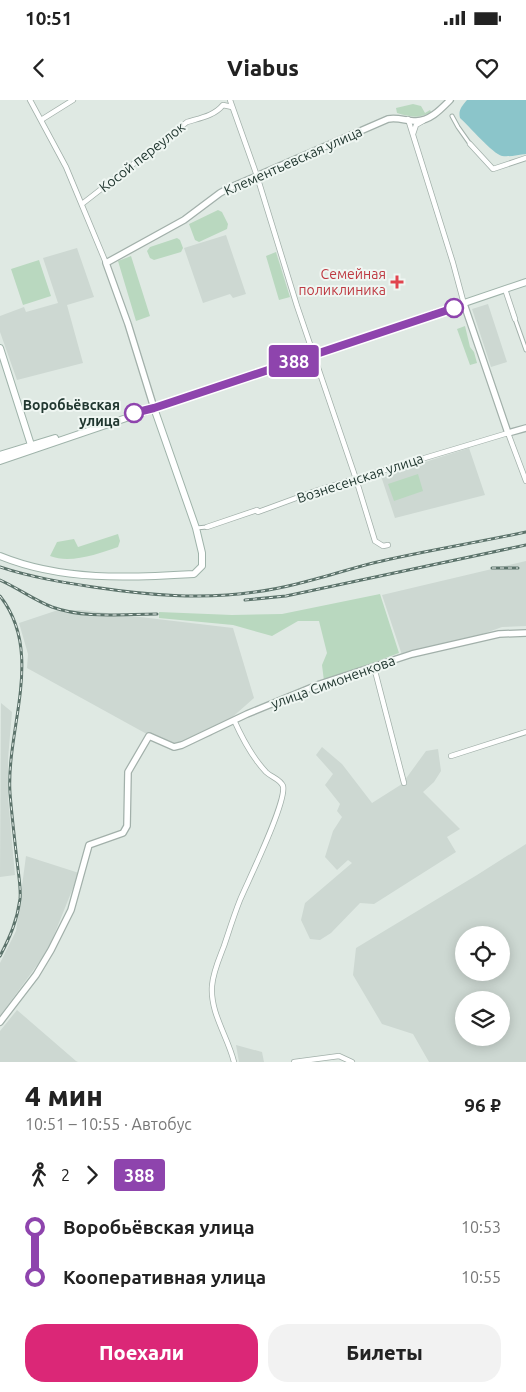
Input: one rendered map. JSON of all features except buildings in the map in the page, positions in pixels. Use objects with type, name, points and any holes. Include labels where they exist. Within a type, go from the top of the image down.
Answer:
[{"type":"main road","points":[[0,455],[154,408],[526,282]]},
{"type":"main road","points":[[0,348],[31,445]]},
{"type":"main road","points":[[0,461],[154,408]]},
{"type":"main road","points":[[0,556],[42,570],[85,576],[154,576],[194,574],[199,571],[203,560],[196,528],[154,408]]},
{"type":"street","points":[[30,100],[66,167],[106,263],[128,324],[154,408]]},
{"type":"street","points":[[41,120],[74,100]]},
{"type":"street","points":[[230,100],[257,176],[356,479],[374,541],[383,546],[388,545]]},
{"type":"street","points":[[413,137],[413,130],[450,100]]},
{"type":"street","name":"Косой переулок","points":[[82,204],[187,122],[218,111],[223,105],[232,106]]},
{"type":"street","points":[[452,116],[470,144],[493,169],[526,158]]},
{"type":"street","name":"Клементьевская улица","points":[[106,263],[184,220],[224,190],[388,119],[424,120]]},
{"type":"street","points":[[408,119],[464,304],[526,481]]},
{"type":"street","points":[[505,289],[526,350]]},
{"type":"street","name":"Вознесенская улица","points":[[196,528],[207,527],[257,510],[258,512],[318,490],[526,428]]},
{"type":"street","name":"улица Симоненкова","points":[[0,1022],[36,975],[64,924],[71,910],[89,845],[123,833],[127,826],[128,772],[149,736],[174,747],[182,745],[247,714],[320,684],[412,654],[491,636],[526,633]]},
{"type":"street","points":[[374,667],[404,783]]},
{"type":"street","points":[[234,720],[240,736],[256,759],[267,773],[282,784],[283,788],[282,798],[270,831],[240,900],[214,974],[212,988],[213,1004],[231,1047],[234,1062]]},
{"type":"street","points":[[451,756],[526,732]]},
{"type":"street","points":[[294,1062],[339,1056],[352,1062]]},
{"type":"shaded area","points":[[226,235],[246,294],[233,298],[230,294],[203,303],[184,248]]},
{"type":"shaded area","points":[[77,248],[94,297],[67,305],[83,363],[17,380],[0,332],[0,316],[24,307],[26,312],[58,303],[43,258]]},
{"type":"shaded area","points":[[488,304],[507,362],[491,367],[472,309]]},
{"type":"shaded area","points":[[469,448],[485,495],[395,518],[381,476]]},
{"type":"shaded area","points":[[526,561],[526,626],[502,627],[455,644],[402,655],[382,595]]},
{"type":"shaded area","points":[[58,610],[81,610],[233,628],[254,698],[211,736],[174,749],[27,668],[28,654],[19,623]]},
{"type":"shaded area","points":[[1,703],[12,712],[8,759],[8,797],[15,875],[0,877]]},
{"type":"shaded area","points":[[322,747],[342,764],[372,803],[402,784],[426,751],[438,749],[441,771],[434,782],[423,792],[460,829],[447,837],[456,852],[374,904],[360,903],[331,933],[320,940],[310,939],[301,920],[305,903],[352,863],[348,860],[337,870],[325,857],[333,831],[342,817],[337,811],[340,804],[325,785],[333,774],[316,755]]},
{"type":"shaded area","points":[[526,844],[526,1062],[429,1062],[413,1034],[382,1024],[353,975],[356,948]]},
{"type":"shaded area","points":[[26,856],[79,873],[48,950],[0,1016],[0,963],[16,931]]},
{"type":"shaded area","points":[[17,1010],[78,1062],[0,1062],[0,1031]]},
{"type":"shaded area","points":[[236,1045],[262,1052],[264,1062],[239,1062]]},
{"type":"green space","points":[[413,104],[421,106],[425,113],[430,110],[431,112],[414,117],[397,113],[396,108]]},
{"type":"green space","points":[[218,210],[222,212],[228,224],[227,229],[199,242],[195,240],[189,224]]},
{"type":"green space","points":[[177,238],[180,240],[183,248],[181,252],[154,260],[150,258],[147,251],[150,247]]},
{"type":"green space","points":[[276,252],[290,297],[279,300],[266,256]]},
{"type":"green space","points":[[131,256],[150,316],[136,321],[118,261]]},
{"type":"green space","points":[[39,260],[51,296],[23,305],[11,269]]},
{"type":"green space","points":[[465,326],[470,347],[474,352],[477,363],[470,365],[457,329]]},
{"type":"green space","points":[[418,474],[423,491],[394,501],[388,484]]},
{"type":"green space","points":[[118,534],[120,541],[118,547],[75,559],[50,556],[57,542],[74,539],[78,547]]},
{"type":"green space","points":[[380,594],[399,653],[324,681],[322,665],[327,653],[319,621],[298,621],[272,636],[233,625],[159,618],[159,612],[232,615],[282,614]]},
{"type":"water","points":[[467,100],[526,100],[526,154],[502,156],[487,145],[460,118],[460,110]]},
{"type":"railway","points":[[0,567],[23,574],[93,587],[174,596],[215,596],[285,587],[373,563],[526,532]]},
{"type":"railway","points":[[245,600],[286,596],[526,545]]},
{"type":"railway","points":[[492,568],[518,568]]},
{"type":"railway","points":[[0,580],[45,604],[65,611],[104,615],[157,614]]},
{"type":"railway","points":[[0,596],[13,618],[20,642],[22,666],[10,768],[10,793],[20,899],[13,929],[0,956]]},
{"type":"bus line","name":"388","points":[[134,413],[454,308]]},
{"type":"place","name":"Семейная поликлиника","points":[[397,282]]},
{"type":"place","name":"Воробьёвская улица","points":[[134,413]]}]
